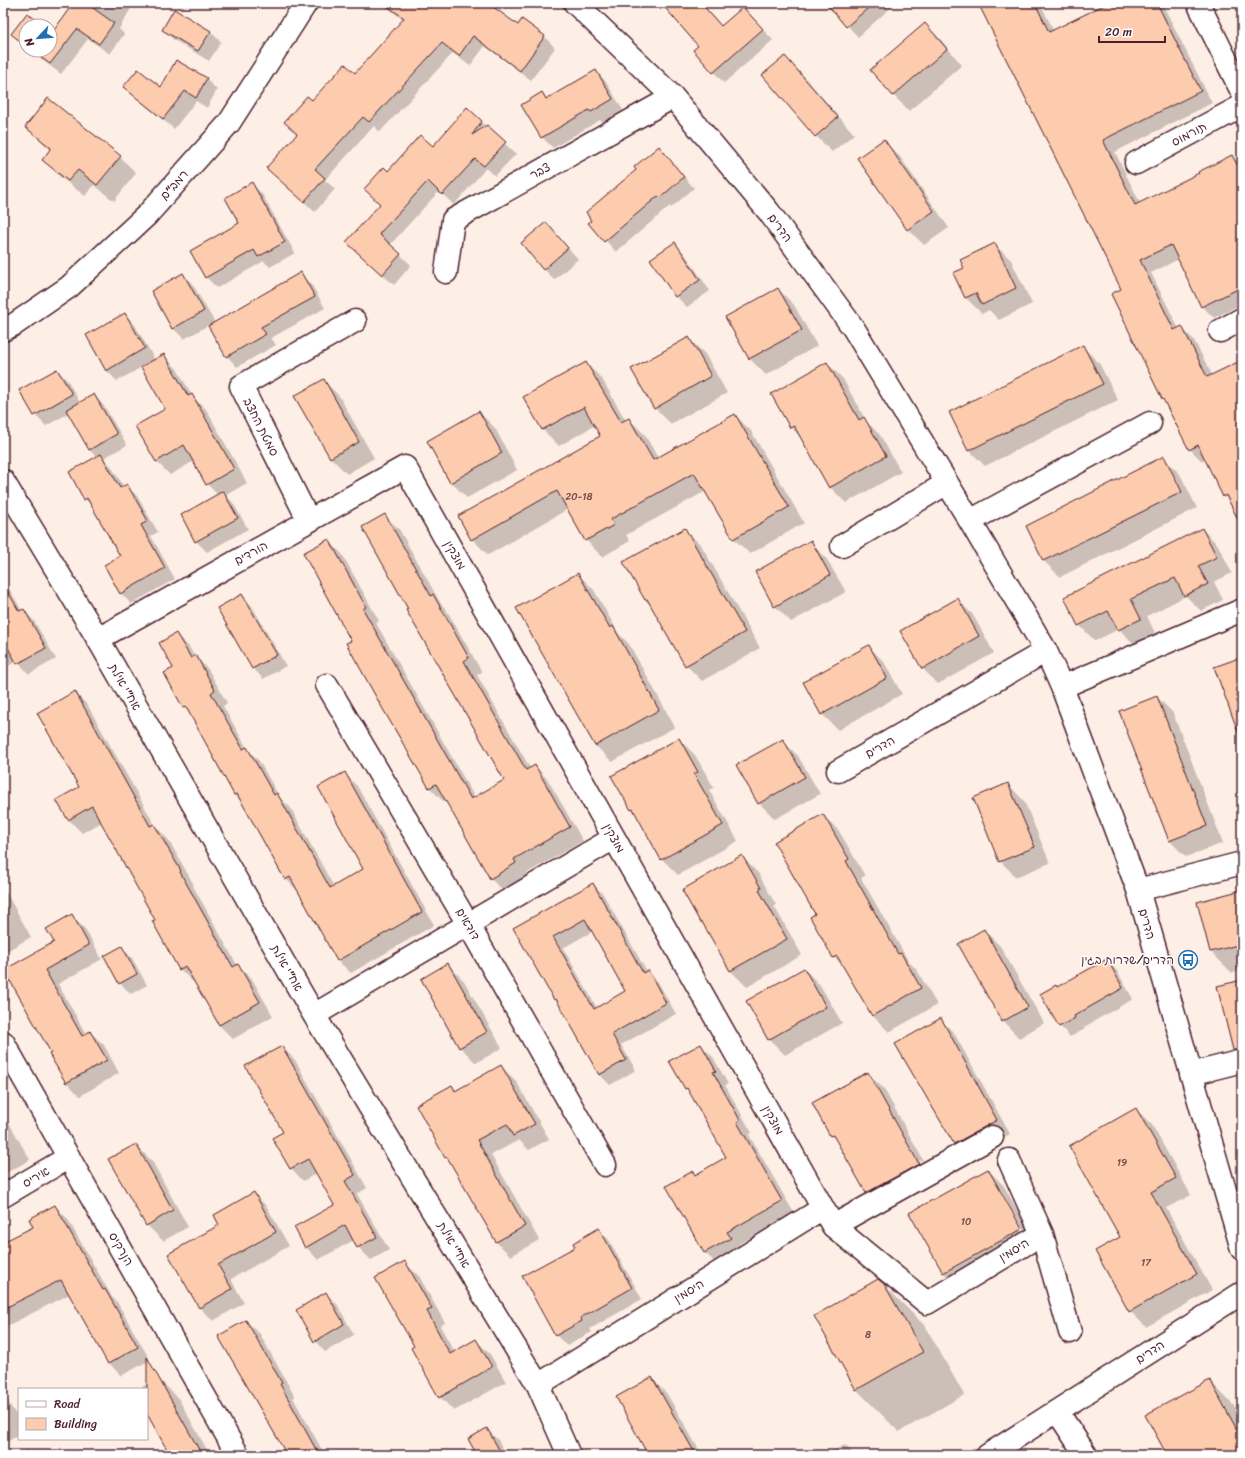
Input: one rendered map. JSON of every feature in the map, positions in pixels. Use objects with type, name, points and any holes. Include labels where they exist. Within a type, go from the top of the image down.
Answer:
[{"type":"street","name":"רמב\"ם","points":[[3,330],[15,324],[69,287],[147,215],[229,123],[306,3]]},
{"type":"street","name":"הדרים","points":[[575,3],[673,97],[769,212],[854,329],[970,520],[1046,651],[1062,687],[1138,890],[1242,1249]]},
{"type":"street","points":[[1198,3],[1242,92]]},
{"type":"street","name":"צבר","points":[[446,272],[453,220],[673,97]]},
{"type":"street","name":"תורמוס","points":[[1136,163],[1242,106]]},
{"type":"street","points":[[1220,331],[1242,319]]},
{"type":"street","name":"סמטת החצב","points":[[309,521],[241,386],[355,321]]},
{"type":"street","points":[[970,520],[1150,423]]},
{"type":"street","name":"הורדים","points":[[98,639],[405,467]]},
{"type":"street","name":"מוצקין","points":[[405,467],[828,1217]]},
{"type":"street","name":"אח\"י אילת","points":[[3,481],[98,639],[314,1015],[538,1385],[569,1455]]},
{"type":"street","points":[[842,546],[947,483]]},
{"type":"street","points":[[1062,687],[1242,610]]},
{"type":"street","name":"הדרים","points":[[838,771],[1046,651]]},
{"type":"street","name":"דודאים","points":[[327,685],[468,924],[605,1164]]},
{"type":"street","points":[[314,1015],[614,838]]},
{"type":"street","points":[[1138,890],[1242,863]]},
{"type":"street","name":"הנרקיס","points":[[3,1042],[238,1455]]},
{"type":"street","points":[[1191,1074],[1242,1061]]},
{"type":"street","name":"היסמין","points":[[538,1385],[828,1217],[992,1137]]},
{"type":"street","name":"איריס","points":[[3,1196],[69,1157]]},
{"type":"street","name":"היסמין","points":[[1009,1160],[1042,1234],[1070,1332]]},
{"type":"street","name":"היסמין","points":[[828,1217],[927,1303],[1042,1234]]},
{"type":"street","name":"הדרים","points":[[988,1455],[1242,1293]]},
{"type":"street","points":[[1057,1411],[1086,1455]]},
{"type":"building","points":[[73,3],[86,3],[114,23],[99,44],[77,29],[58,54],[58,24]]},
{"type":"building","points":[[383,3],[488,3],[518,25],[522,19],[545,36],[520,71],[473,36],[459,56],[442,43],[369,122],[363,117],[315,169],[325,178],[304,202],[266,168],[297,134],[284,122],[307,96],[312,100],[345,64],[355,73],[404,18]]},
{"type":"building","points":[[661,3],[701,3],[721,26],[743,7],[763,29],[713,73],[693,50],[698,46]]},
{"type":"building","points":[[826,3],[874,3],[846,27]]},
{"type":"building","points":[[978,3],[1035,3],[1049,32],[1108,3],[1157,3],[1201,91],[1103,140],[1135,205],[1232,155],[1242,174],[1242,287],[1201,307],[1171,245],[1140,260],[1174,330],[1182,326],[1207,377],[1242,360],[1242,528],[1226,495],[1223,497],[1198,445],[1189,450],[1162,399],[1111,294],[1121,289]]},
{"type":"building","points":[[174,9],[211,31],[198,51],[162,30]]},
{"type":"building","points":[[27,13],[34,18],[23,18]]},
{"type":"building","points":[[925,23],[947,49],[893,96],[870,70]]},
{"type":"building","points":[[18,25],[18,40],[11,34]]},
{"type":"building","points":[[785,56],[838,117],[815,137],[762,75]]},
{"type":"building","points":[[42,58],[55,58],[50,64]]},
{"type":"building","points":[[176,60],[207,78],[196,98],[185,91],[163,119],[123,87],[138,69],[161,87]]},
{"type":"building","points":[[596,70],[613,99],[591,112],[589,110],[541,138],[521,105],[542,92],[546,99]]},
{"type":"building","points":[[48,98],[121,156],[97,185],[78,170],[68,181],[42,160],[51,148],[25,127]]},
{"type":"building","points":[[467,107],[482,121],[472,135],[487,125],[506,142],[484,166],[475,159],[442,195],[428,181],[379,234],[401,254],[382,275],[346,242],[380,204],[364,189],[384,167],[388,171],[420,135],[433,146]]},
{"type":"building","points":[[884,139],[934,211],[907,230],[857,158]]},
{"type":"building","points":[[659,146],[684,177],[660,198],[658,196],[604,242],[588,223],[591,221],[586,212],[636,170],[634,167]]},
{"type":"building","points":[[252,182],[285,242],[258,257],[254,250],[205,278],[190,251],[239,223],[225,198]]},
{"type":"building","points":[[546,222],[568,248],[543,270],[521,243]]},
{"type":"building","points":[[675,242],[700,280],[675,297],[650,259]]},
{"type":"building","points":[[995,243],[1016,288],[982,305],[976,293],[965,298],[953,273],[964,268],[960,260]]},
{"type":"building","points":[[301,272],[315,297],[261,327],[266,334],[226,357],[208,326]]},
{"type":"building","points":[[183,273],[204,311],[172,329],[151,291]]},
{"type":"building","points":[[778,288],[802,330],[749,359],[725,317]]},
{"type":"building","points":[[125,313],[145,348],[106,371],[86,335]]},
{"type":"building","points":[[689,337],[711,376],[654,409],[631,369]]},
{"type":"building","points":[[1083,345],[1103,384],[968,451],[949,412]]},
{"type":"building","points":[[164,354],[188,396],[192,394],[234,469],[206,485],[184,445],[156,462],[135,426],[165,409],[141,367]]},
{"type":"building","points":[[586,362],[621,422],[629,418],[653,460],[735,414],[789,507],[733,539],[694,473],[611,519],[614,525],[585,541],[557,491],[471,540],[458,516],[600,436],[584,407],[542,430],[523,397]]},
{"type":"building","points":[[827,362],[859,420],[864,417],[886,456],[829,488],[794,426],[790,428],[771,394]]},
{"type":"building","points":[[57,369],[72,394],[34,416],[19,390]]},
{"type":"building","points":[[324,379],[359,442],[330,458],[294,396]]},
{"type":"building","points":[[94,394],[117,434],[89,450],[66,410]]},
{"type":"building","points":[[479,411],[502,453],[450,483],[427,441]]},
{"type":"building","points":[[101,454],[120,488],[127,484],[148,521],[141,525],[165,568],[120,594],[104,565],[120,556],[87,498],[84,500],[69,472]]},
{"type":"building","points":[[1164,456],[1182,492],[1043,561],[1026,526]]},
{"type":"building","points":[[223,491],[238,518],[195,542],[181,515]]},
{"type":"building","points":[[385,514],[431,596],[433,594],[469,658],[464,661],[526,770],[535,765],[570,827],[514,859],[516,863],[490,879],[436,784],[429,788],[380,704],[346,643],[351,641],[303,553],[329,539],[366,607],[363,609],[471,799],[504,780],[406,610],[408,609],[362,527]]},
{"type":"building","points":[[685,528],[745,632],[685,666],[647,599],[645,600],[623,562]]},
{"type":"building","points":[[1202,528],[1217,557],[1198,566],[1208,584],[1184,596],[1175,578],[1131,599],[1141,619],[1118,630],[1108,611],[1078,626],[1064,597]]},
{"type":"building","points":[[811,540],[830,575],[774,607],[755,572]]},
{"type":"building","points":[[578,573],[610,628],[613,626],[659,710],[595,746],[516,608]]},
{"type":"building","points":[[3,583],[19,611],[24,609],[46,648],[17,664],[3,639]]},
{"type":"building","points":[[242,594],[277,655],[252,669],[217,608]]},
{"type":"building","points":[[958,598],[979,636],[922,669],[900,631]]},
{"type":"building","points":[[176,633],[191,658],[196,655],[215,690],[211,693],[243,749],[247,747],[274,795],[277,793],[330,888],[363,869],[318,787],[345,772],[422,912],[337,961],[290,877],[285,880],[237,794],[234,795],[186,707],[183,708],[164,673],[173,668],[159,643]]},
{"type":"building","points":[[869,645],[887,678],[821,715],[803,682]]},
{"type":"building","points":[[1242,657],[1242,737],[1240,737],[1214,667]]},
{"type":"building","points":[[75,691],[150,826],[154,824],[181,871],[180,872],[233,967],[238,964],[260,1002],[219,1025],[185,966],[179,970],[152,921],[155,920],[92,806],[68,820],[56,800],[79,787],[37,713]]},
{"type":"building","points":[[1157,696],[1207,826],[1169,841],[1119,711]]},
{"type":"building","points":[[679,738],[698,772],[694,774],[723,825],[661,860],[633,809],[631,810],[611,776]]},
{"type":"building","points":[[783,739],[805,777],[758,804],[736,765]]},
{"type":"building","points":[[1008,783],[1035,847],[999,862],[973,798]]},
{"type":"building","points":[[823,814],[849,859],[846,861],[898,954],[901,953],[921,988],[872,1016],[837,956],[833,958],[810,917],[815,914],[774,842]]},
{"type":"building","points":[[742,855],[761,888],[759,890],[787,939],[730,971],[682,890]]},
{"type":"building","points":[[593,883],[643,973],[648,970],[666,1003],[612,1034],[626,1060],[599,1075],[556,999],[554,1000],[513,928]],"holes":[[[585,919],[625,991],[594,1009],[553,937]]]},
{"type":"building","points":[[1242,890],[1242,944],[1210,952],[1197,902]]},
{"type":"building","points":[[72,914],[89,945],[45,970],[82,1036],[90,1031],[107,1060],[66,1083],[49,1054],[51,1053],[4,970],[54,942],[46,929]]},
{"type":"building","points":[[984,929],[1028,1007],[1002,1022],[958,944]]},
{"type":"building","points":[[122,946],[137,974],[119,984],[104,956]]},
{"type":"building","points":[[1107,959],[1123,988],[1074,1016],[1075,1018],[1059,1027],[1040,994],[1056,985],[1057,987]]},
{"type":"building","points":[[448,963],[487,1032],[459,1048],[421,979]]},
{"type":"building","points":[[804,968],[826,1007],[768,1040],[746,1001]]},
{"type":"building","points":[[1242,980],[1242,1049],[1233,1050],[1217,986]]},
{"type":"building","points":[[941,1018],[997,1120],[954,1144],[895,1044]]},
{"type":"building","points":[[701,1044],[716,1071],[713,1072],[740,1120],[737,1122],[782,1201],[727,1232],[731,1238],[704,1253],[666,1186],[693,1171],[695,1175],[726,1157],[687,1088],[685,1089],[669,1061]]},
{"type":"building","points":[[282,1046],[355,1175],[345,1181],[377,1237],[357,1248],[345,1225],[305,1248],[294,1227],[334,1205],[308,1159],[290,1169],[272,1138],[283,1132],[245,1066]]},
{"type":"building","points":[[501,1065],[535,1124],[513,1136],[507,1124],[477,1140],[525,1226],[496,1242],[447,1157],[445,1158],[416,1105],[452,1085],[455,1091]]},
{"type":"building","points":[[868,1072],[919,1164],[866,1193],[833,1135],[830,1136],[812,1103]]},
{"type":"building","points":[[1136,1108],[1176,1178],[1151,1192],[1197,1274],[1129,1312],[1095,1251],[1120,1237],[1069,1146]]},
{"type":"building","points":[[136,1144],[173,1210],[146,1226],[108,1159]]},
{"type":"building","points":[[988,1169],[1022,1229],[943,1273],[909,1213]]},
{"type":"building","points":[[254,1192],[276,1232],[218,1265],[232,1289],[199,1308],[168,1254],[219,1225],[214,1215]]},
{"type":"building","points":[[55,1205],[103,1290],[105,1289],[138,1347],[108,1364],[61,1280],[3,1309],[3,1242],[33,1227],[29,1219]]},
{"type":"building","points":[[599,1228],[632,1288],[580,1318],[582,1321],[555,1336],[522,1276],[575,1247],[573,1243]]},
{"type":"building","points":[[405,1261],[432,1309],[427,1311],[450,1354],[476,1339],[492,1367],[439,1398],[411,1348],[414,1346],[375,1278]]},
{"type":"building","points":[[878,1279],[884,1284],[923,1352],[856,1390],[814,1316]]},
{"type":"building","points":[[326,1292],[344,1324],[314,1342],[296,1310]]},
{"type":"building","points":[[246,1320],[282,1383],[280,1384],[319,1455],[287,1455],[218,1336]]},
{"type":"building","points":[[147,1357],[202,1455],[170,1455],[148,1416]]},
{"type":"building","points":[[652,1377],[696,1455],[648,1455],[616,1397]]},
{"type":"building","points":[[1210,1380],[1242,1439],[1242,1449],[1231,1455],[1167,1455],[1145,1415]]},
{"type":"building","points":[[487,1428],[502,1455],[477,1455],[468,1439]]},
{"type":"place","name":"הדרים/שדרות בגין","points":[[1188,960]]}]
